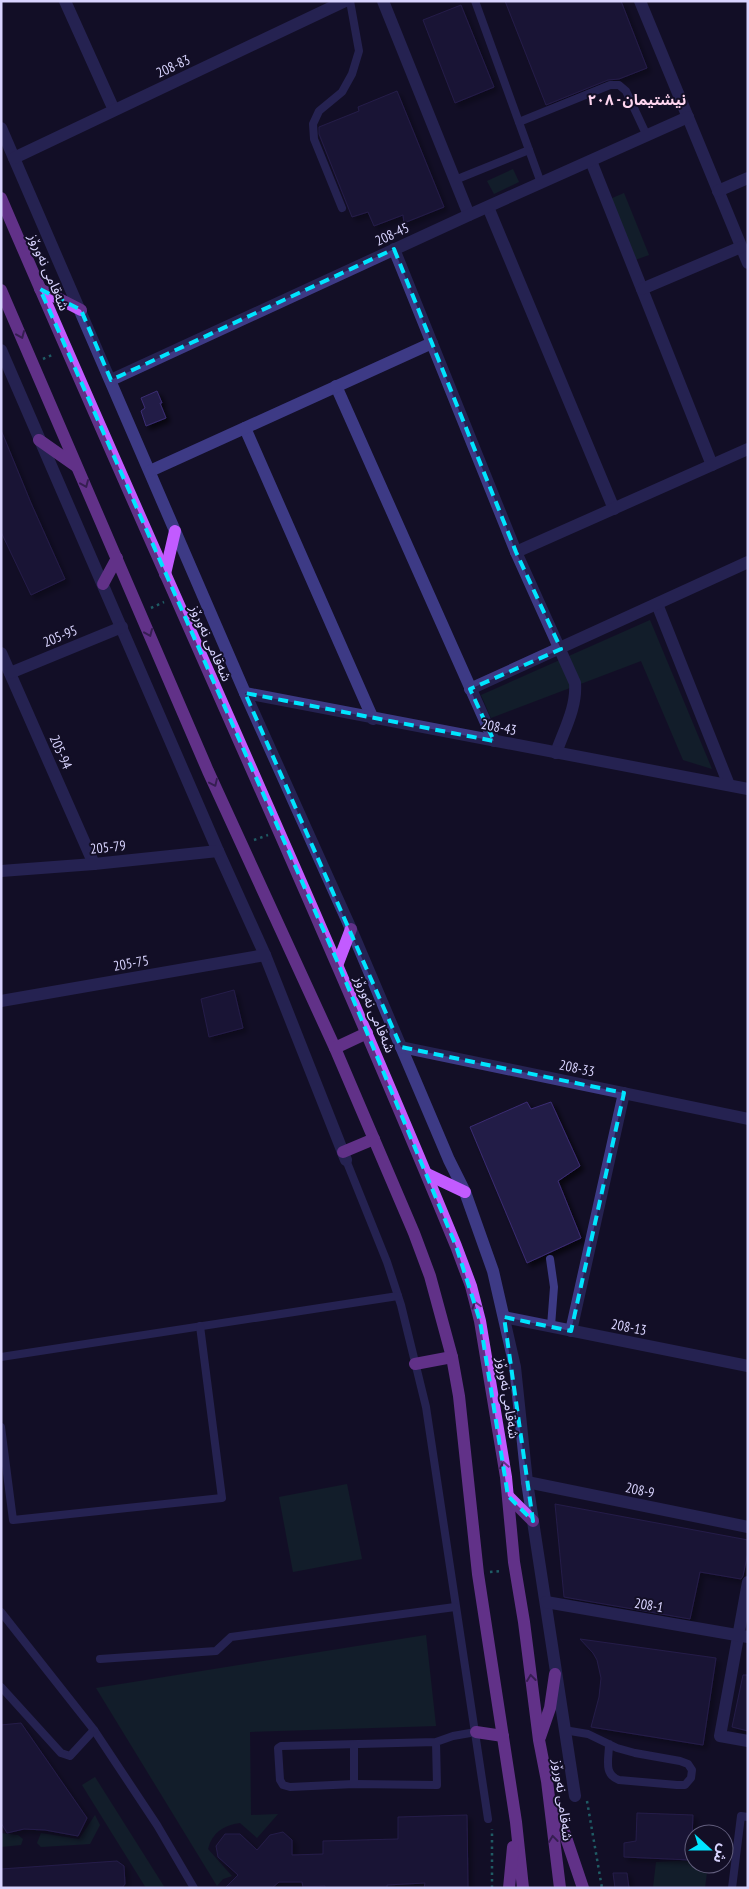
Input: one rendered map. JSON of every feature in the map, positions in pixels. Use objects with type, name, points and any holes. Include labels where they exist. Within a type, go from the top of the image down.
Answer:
[{"type":"main road","name":"شەقامی نەورۆز","points":[[1,198],[175,598],[338,963],[427,1174],[471,1286],[480,1322],[508,1496],[514,1562],[524,1622],[539,1740],[547,1781],[560,1888]]},
{"type":"main road","points":[[40,289],[81,310]]},
{"type":"main road","points":[[1,290],[242,845],[335,1048],[430,1276],[452,1356],[459,1396],[478,1574],[516,1822],[523,1888]]},
{"type":"main road","points":[[39,440],[77,467]]},
{"type":"main road","points":[[165,574],[175,531]]},
{"type":"main road","points":[[103,584],[117,558]]},
{"type":"main road","points":[[338,963],[351,929]]},
{"type":"main road","points":[[335,1048],[367,1033]]},
{"type":"main road","points":[[344,1156],[374,1139]]},
{"type":"main road","points":[[427,1174],[465,1192]]},
{"type":"main road","points":[[416,1364],[452,1356]]},
{"type":"main road","points":[[508,1496],[533,1521]]},
{"type":"main road","points":[[539,1740],[550,1708],[555,1674]]},
{"type":"main road","points":[[476,1732],[503,1736]]},
{"type":"main road","points":[[547,1781],[583,1888]]},
{"type":"main road","points":[[509,1888],[516,1822]]},
{"type":"street","points":[[65,1],[114,110]]},
{"type":"street","name":"208-83","points":[[14,158],[345,1]]},
{"type":"street","points":[[383,1],[469,215]]},
{"type":"street","points":[[640,1],[748,263]]},
{"type":"street","name":"208-45","points":[[111,380],[394,249],[688,117]]},
{"type":"street","points":[[1,128],[245,693],[351,929],[449,1160],[465,1192],[493,1271],[514,1367],[527,1482],[574,1796]]},
{"type":"street","points":[[591,161],[712,465]]},
{"type":"street","points":[[718,191],[748,178]]},
{"type":"street","points":[[488,207],[614,509]]},
{"type":"street","points":[[642,289],[741,246]]},
{"type":"street","points":[[394,249],[516,552],[575,683],[576,695],[556,753]]},
{"type":"street","points":[[150,471],[432,343]]},
{"type":"street","points":[[1,350],[265,955],[344,1156]]},
{"type":"street","points":[[336,386],[494,741]]},
{"type":"street","points":[[245,428],[374,718]]},
{"type":"street","points":[[516,552],[748,449]]},
{"type":"street","points":[[470,689],[748,562]]},
{"type":"street","points":[[656,604],[729,786]]},
{"type":"street","name":"205-95","points":[[10,673],[122,627]]},
{"type":"street","name":"205-94","points":[[1,653],[94,864]]},
{"type":"street","name":"208-43","points":[[245,693],[748,789]]},
{"type":"street","name":"205-79","points":[[1,871],[94,864],[218,851]]},
{"type":"street","name":"205-75","points":[[3,998],[265,955]]},
{"type":"street","name":"208-33","points":[[401,1047],[748,1119]]},
{"type":"street","points":[[572,1331],[624,1093]]},
{"type":"street","name":"208-13","points":[[504,1317],[748,1366]]},
{"type":"street","name":"208-9","points":[[527,1482],[748,1527]]},
{"type":"street","points":[[748,1582],[743,1636],[720,1736],[748,1741]]},
{"type":"street","name":"208-1","points":[[546,1602],[743,1636]]},
{"type":"lane","points":[[342,208],[314,139],[313,124],[319,111],[342,92],[352,74],[359,51],[350,1]]},
{"type":"lane","points":[[475,1],[541,183]]},
{"type":"lane","points":[[519,122],[610,85],[619,85],[626,91],[646,136]]},
{"type":"lane","points":[[455,180],[529,150]]},
{"type":"lane","points":[[344,1156],[387,1262],[398,1296],[426,1407],[488,1819]]},
{"type":"lane","points":[[550,1259],[554,1287],[551,1326]]},
{"type":"lane","points":[[1,1357],[398,1296]]},
{"type":"lane","points":[[1,1427],[13,1520],[222,1498],[200,1326]]},
{"type":"lane","points":[[100,1658],[216,1651],[231,1637],[455,1607]]},
{"type":"lane","points":[[1,1612],[94,1730],[157,1825],[194,1888]]},
{"type":"lane","points":[[1,1688],[62,1753],[70,1756],[94,1730]]},
{"type":"lane","points":[[564,1730],[588,1734],[635,1753],[680,1760],[688,1764],[692,1770],[691,1778],[685,1784],[677,1785],[619,1780],[612,1777],[609,1773],[609,1744]]},
{"type":"lane","points":[[436,1742],[437,1784],[283,1786],[280,1780],[278,1748],[281,1746],[436,1742],[452,1736],[476,1732]]},
{"type":"lane","points":[[354,1745],[354,1784]]},
{"type":"lane","points":[[732,1888],[741,1816],[748,1817]]},
{"type":"path","points":[[33,363],[66,349]]},
{"type":"path","points":[[140,613],[175,598]]},
{"type":"path","points":[[242,845],[278,831]]},
{"type":"highlighted area","points":[[394,249],[516,552],[561,649],[470,689],[494,741],[245,693],[401,1047],[624,1093],[571,1331],[504,1317],[533,1521],[508,1496],[480,1321],[456,1246],[338,963],[40,289],[81,310],[111,380]]},
{"type":"green space","points":[[513,169],[519,182],[494,194],[487,181]]},
{"type":"green space","points":[[624,193],[649,255],[635,260],[610,199]]},
{"type":"green space","points":[[650,620],[712,769],[683,760],[641,661],[491,718],[481,695]]},
{"type":"green space","points":[[347,1484],[362,1559],[293,1572],[279,1497]]},
{"type":"green space","points":[[426,1635],[436,1726],[250,1732],[251,1815],[278,1814],[257,1838],[240,1823],[223,1828],[215,1834],[208,1849],[232,1876],[223,1879],[217,1886],[96,1688]]},
{"type":"green space","points":[[95,1777],[165,1888],[146,1888],[82,1785]]},
{"type":"green space","points":[[95,1815],[100,1825],[90,1844],[41,1847],[37,1843],[41,1833],[79,1839]]},
{"type":"green space","points":[[1,1833],[18,1835],[23,1839],[21,1845],[1,1847]]},
{"type":"green space","points":[[684,1861],[684,1874],[707,1874],[705,1888],[653,1888],[656,1862]]},
{"type":"building","points":[[505,1],[621,1],[647,68],[619,79],[608,80],[546,105]]},
{"type":"building","points":[[461,5],[494,87],[455,103],[423,20]]},
{"type":"building","points":[[397,91],[444,207],[404,223],[403,215],[374,226],[368,212],[352,217],[319,134],[319,127],[359,111],[358,107]]},
{"type":"building","points":[[157,391],[166,418],[146,426],[141,411],[145,408],[141,398]]},
{"type":"building","points":[[1,430],[65,579],[31,595],[1,532]]},
{"type":"building","points":[[234,990],[243,1028],[209,1037],[201,999]]},
{"type":"building","points":[[527,1102],[531,1109],[551,1102],[580,1166],[558,1181],[581,1238],[527,1263],[470,1127]]},
{"type":"building","points":[[555,1504],[748,1540],[748,1552],[743,1576],[741,1579],[700,1572],[690,1619],[564,1597]]},
{"type":"building","points":[[580,1639],[716,1658],[703,1745],[591,1727],[599,1697],[601,1678],[597,1660]]},
{"type":"building","points":[[743,1675],[748,1675],[748,1731],[732,1727]]},
{"type":"building","points":[[21,1723],[87,1818],[78,1836],[45,1830],[24,1829],[7,1833],[1,1823],[1,1725]]},
{"type":"building","points":[[637,1813],[693,1815],[693,1824],[684,1824],[684,1860],[624,1857],[624,1843],[636,1841]]},
{"type":"building","points":[[467,1815],[468,1888],[424,1888],[425,1883],[387,1885],[387,1888],[325,1888],[325,1886],[303,1887],[302,1882],[279,1882],[272,1888],[225,1888],[238,1875],[218,1857],[216,1846],[225,1834],[240,1834],[257,1850],[270,1835],[283,1832],[292,1840],[292,1855],[323,1854],[323,1841],[398,1839],[398,1817]]},
{"type":"building","points":[[117,1861],[124,1866],[125,1884],[122,1888],[1,1888],[1,1869]]},
{"type":"building","points":[[613,1873],[627,1873],[629,1888],[615,1888]]},
{"type":"district","name":"نیشتیمان - ٢٠٨","points":[[637,100]]}]
